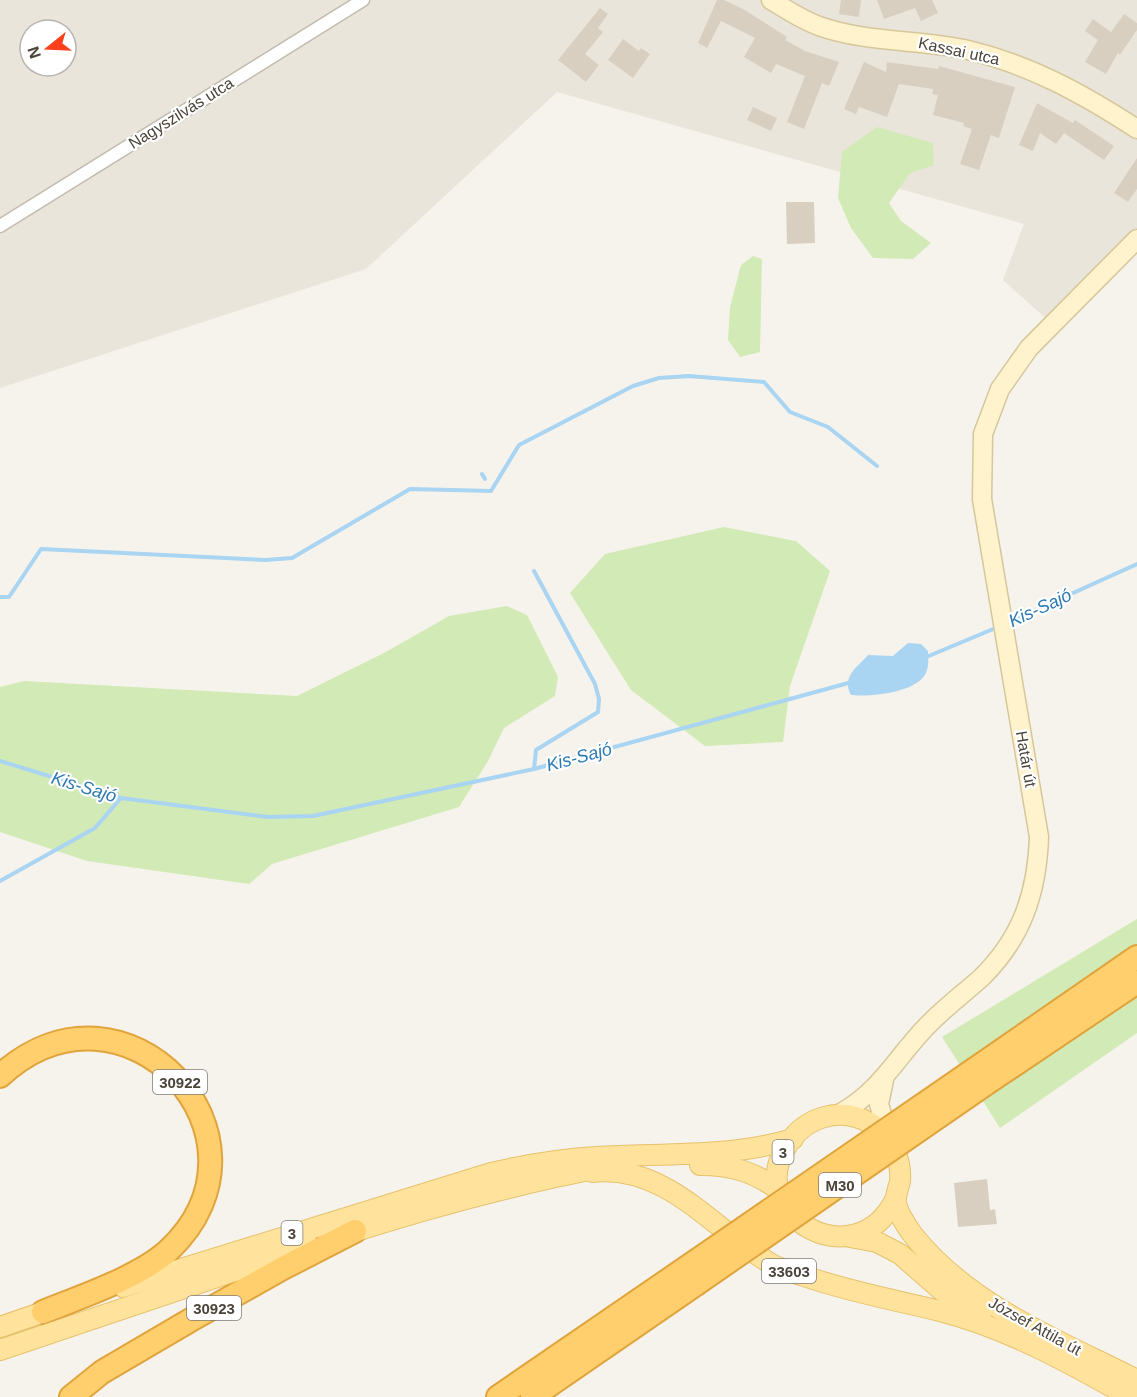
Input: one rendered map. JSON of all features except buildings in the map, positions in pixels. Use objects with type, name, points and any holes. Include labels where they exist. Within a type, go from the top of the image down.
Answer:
[{"type":"highway","name":"M30","points":[[498,1397],[691,1276],[980,1077],[1137,957]]},
{"type":"highway","name":"M30","points":[[980,1077],[1137,982]]},
{"type":"highway","name":"30922","points":[[0,1076],[32,1051],[54,1043],[84,1039],[112,1041],[147,1054],[172,1073],[198,1109],[207,1137],[210,1170],[207,1184],[199,1211],[191,1226],[178,1240],[149,1264],[111,1284],[43,1312]]},
{"type":"highway","name":"30923","points":[[71,1397],[102,1372],[194,1318],[355,1231]]},
{"type":"highway","name":"M30","points":[[532,1397],[691,1276]]},
{"type":"main road","name":"Kassai utca","points":[[771,0],[798,17],[842,33],[945,46],[1031,69],[1092,100],[1137,129]]},
{"type":"main road","name":"Határ út","points":[[839,1114],[863,1100],[884,1080],[926,1027],[982,976],[1017,933],[1026,916],[1035,881],[1039,837],[987,529],[981,482],[983,434],[1000,389],[1029,348],[1137,239]]},
{"type":"main road","points":[[884,1080],[879,1104],[891,1144]]},
{"type":"main road","name":"3","points":[[839,1114],[871,1124],[891,1144],[900,1171],[895,1200],[877,1224],[858,1234],[830,1237],[805,1227],[787,1208],[780,1191],[779,1164],[785,1147],[797,1132],[811,1122],[839,1114]]},
{"type":"main road","name":"3","points":[[0,1327],[491,1173],[544,1162],[594,1157],[721,1153],[766,1147],[793,1139]]},
{"type":"main road","name":"3","points":[[0,1350],[399,1216],[561,1175],[610,1166],[735,1167],[761,1176],[780,1191]]},
{"type":"main road","name":"3","points":[[561,1175],[597,1171]]},
{"type":"main road","name":"33603","points":[[597,1171],[630,1174],[667,1188],[775,1266],[836,1286],[941,1311],[1000,1332]]},
{"type":"main road","name":"József Attila út","points":[[895,1200],[906,1226],[938,1262],[980,1295],[1018,1319],[1137,1380]]},
{"type":"main road","name":"3","points":[[847,1236],[877,1242],[900,1254],[940,1289],[1000,1332]]},
{"type":"main road","name":"József Attila út","points":[[1000,1332],[1078,1368],[1130,1397]]},
{"type":"street","name":"Nagyszilvás utca","points":[[0,226],[363,0]]},
{"type":"shaded area","points":[[0,0],[1137,0],[1137,239],[1052,324],[1003,280],[1024,224],[557,92],[366,269],[0,388]]},
{"type":"green space","points":[[877,127],[933,143],[934,165],[910,173],[889,203],[901,221],[931,243],[913,259],[873,258],[851,228],[838,198],[842,152]]},
{"type":"green space","points":[[753,256],[762,259],[760,352],[740,357],[728,340],[730,307],[741,265]]},
{"type":"green space","points":[[724,527],[796,541],[830,571],[790,686],[783,742],[705,746],[631,690],[570,593],[605,554]]},
{"type":"green space","points":[[507,606],[527,615],[558,677],[555,696],[504,728],[488,761],[459,807],[272,864],[249,884],[87,861],[0,832],[0,687],[24,681],[297,696],[384,653],[449,616]]},
{"type":"green space","points":[[1137,919],[1137,1033],[1000,1128],[942,1037]]},
{"type":"water","points":[[908,643],[921,644],[928,651],[928,668],[923,678],[905,689],[894,692],[851,695],[848,688],[849,677],[868,655],[893,656]]},
{"type":"waterway","points":[[491,491],[519,445],[633,386],[659,378],[689,376],[764,382],[790,412],[828,427],[877,466]]},
{"type":"waterway","points":[[482,474],[485,479]]},
{"type":"waterway","points":[[0,597],[9,597],[41,549],[265,560],[292,558],[410,489],[491,491]]},
{"type":"waterway","name":"Kis-Sajó","points":[[1007,623],[1137,564]]},
{"type":"waterway","points":[[534,571],[595,684],[599,699],[598,712],[536,750],[534,769]]},
{"type":"waterway","name":"Kis-Sajó","points":[[924,658],[998,627]]},
{"type":"waterway","name":"Kis-Sajó","points":[[0,761],[121,798],[268,817],[313,816],[534,769],[852,682]]},
{"type":"waterway","points":[[0,881],[95,828],[121,798]]}]
